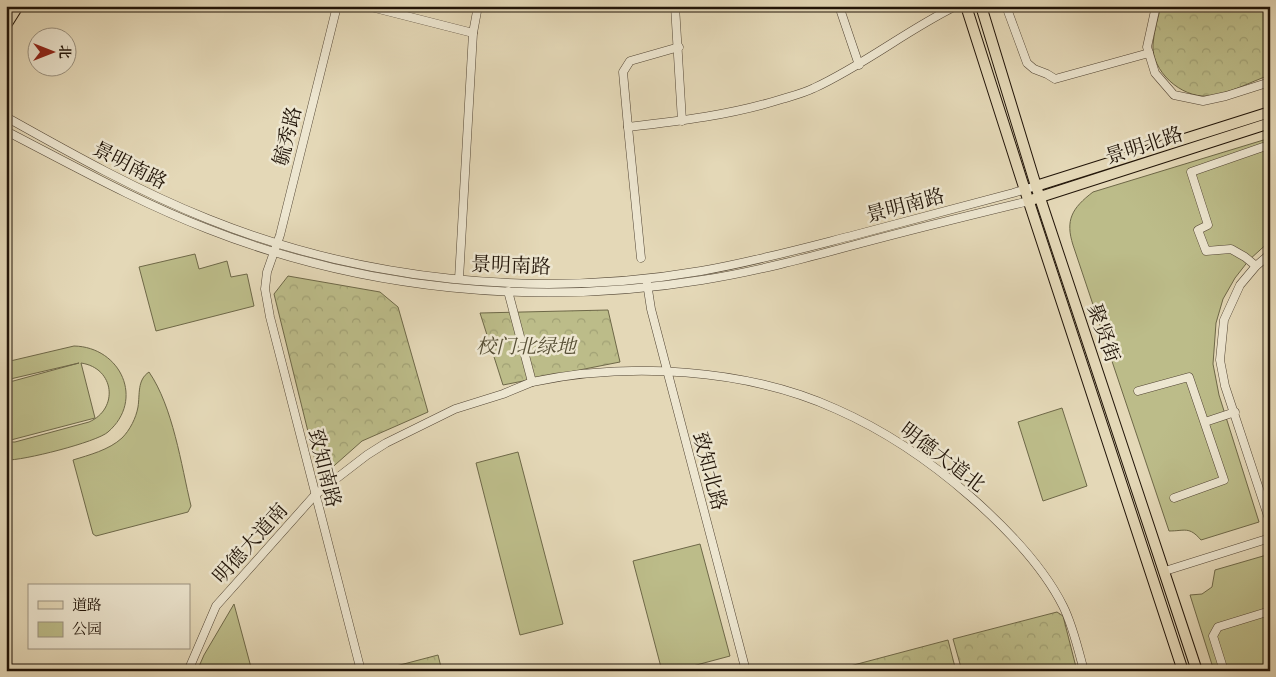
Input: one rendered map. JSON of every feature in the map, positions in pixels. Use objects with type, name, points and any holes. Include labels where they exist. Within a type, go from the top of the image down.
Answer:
[{"type":"main road","points":[[6,25],[18,6]]},
{"type":"main road","name":"聚贤街","points":[[966,6],[1028,201],[1183,671]]},
{"type":"main road","name":"聚贤街","points":[[981,6],[1036,186],[1197,671]]},
{"type":"main road","name":"景明北路","points":[[1036,186],[1270,112]]},
{"type":"main road","name":"景明北路","points":[[1028,201],[1270,123]]},
{"type":"street","name":"毓秀路","points":[[267,272],[278,243],[337,6]]},
{"type":"street","points":[[367,6],[473,33]]},
{"type":"street","points":[[459,279],[473,33],[478,6]]},
{"type":"street","points":[[675,6],[682,120]]},
{"type":"street","points":[[839,6],[859,65]]},
{"type":"street","points":[[628,127],[697,119],[755,107],[813,89],[859,65],[929,20],[956,6]]},
{"type":"street","points":[[1006,6],[1027,63],[1055,80],[1149,53]]},
{"type":"street","points":[[1156,6],[1147,47],[1155,73],[1174,95],[1203,101],[1270,82]]},
{"type":"street","points":[[641,258],[623,72],[630,61],[679,47]]},
{"type":"street","name":"景明南路","points":[[6,117],[165,201],[234,229],[357,264],[407,273],[459,279],[532,283],[580,283],[646,278],[701,271],[796,251],[1036,186]]},
{"type":"street","name":"景明南路","points":[[6,131],[161,210],[214,232],[275,252],[355,273],[407,282],[508,291],[581,292],[648,288],[702,280],[742,273],[1028,201]]},
{"type":"street","points":[[1256,266],[1231,249],[1206,251],[1198,230],[1208,225],[1191,172],[1263,147],[1270,149]]},
{"type":"street","points":[[1270,254],[1256,266],[1240,285],[1224,320],[1220,360],[1225,386],[1268,509],[1270,522]]},
{"type":"street","name":"致知南路","points":[[267,272],[266,298],[361,671]]},
{"type":"street","name":"致知北路","points":[[646,278],[651,309],[746,671]]},
{"type":"street","points":[[508,291],[532,382]]},
{"type":"street","name":"明德大道北","points":[[532,382],[610,372],[668,372],[748,381],[818,402],[871,426],[924,458],[991,515],[1048,580],[1070,622],[1084,671]]},
{"type":"street","points":[[1138,392],[1189,377],[1205,422],[1224,480],[1174,498]]},
{"type":"street","name":"明德大道南","points":[[188,671],[216,606],[315,495],[367,455],[386,443],[455,409],[503,394],[532,382]]},
{"type":"street","points":[[1205,422],[1235,412]]},
{"type":"street","points":[[1165,571],[1270,538]]},
{"type":"street","points":[[1224,671],[1213,636],[1218,627],[1270,611]]},
{"type":"green space","points":[[1161,6],[1270,6],[1270,75],[1216,95],[1198,95],[1178,88],[1162,73],[1154,54],[1153,44]]},
{"type":"green space","points":[[1270,138],[1270,241],[1249,260],[1235,278],[1223,299],[1216,323],[1213,364],[1219,395],[1259,522],[1201,540],[1190,531],[1169,531],[1073,245],[1070,221],[1075,209],[1093,192]]},
{"type":"green space","points":[[195,254],[199,269],[227,261],[231,277],[247,274],[254,306],[156,331],[139,267]]},
{"type":"green space","points":[[288,276],[380,292],[398,307],[428,412],[362,441],[327,472],[317,468],[274,294]]},
{"type":"green space","name":"校门北绿地","points":[[608,310],[620,362],[503,385],[480,313]]},
{"type":"green space","points":[[74,346],[90,349],[104,355],[115,365],[122,377],[126,391],[125,405],[119,419],[108,432],[90,441],[42,454],[6,460],[6,442],[15,442],[89,422],[99,416],[105,408],[109,399],[109,389],[106,380],[101,372],[92,366],[81,363],[95,418],[7,441],[6,383],[79,363],[6,380],[6,362]]},
{"type":"green space","points":[[149,372],[157,386],[170,419],[180,454],[191,506],[188,512],[96,536],[93,534],[73,460],[105,449],[125,435],[136,415],[142,379]]},
{"type":"green space","points":[[1062,408],[1087,486],[1043,501],[1018,422]]},
{"type":"green space","points":[[518,452],[563,624],[520,635],[476,463]]},
{"type":"green space","points":[[700,544],[730,656],[674,671],[662,671],[633,561]]},
{"type":"green space","points":[[1270,554],[1270,671],[1214,671],[1190,595],[1202,594],[1212,587],[1215,570]]},
{"type":"green space","points":[[234,604],[252,671],[197,671],[204,655]]},
{"type":"green space","points":[[1057,612],[1063,616],[1077,671],[962,671],[953,639]]},
{"type":"green space","points":[[948,640],[956,671],[831,671]]},
{"type":"green space","points":[[438,655],[442,671],[377,671]]}]
